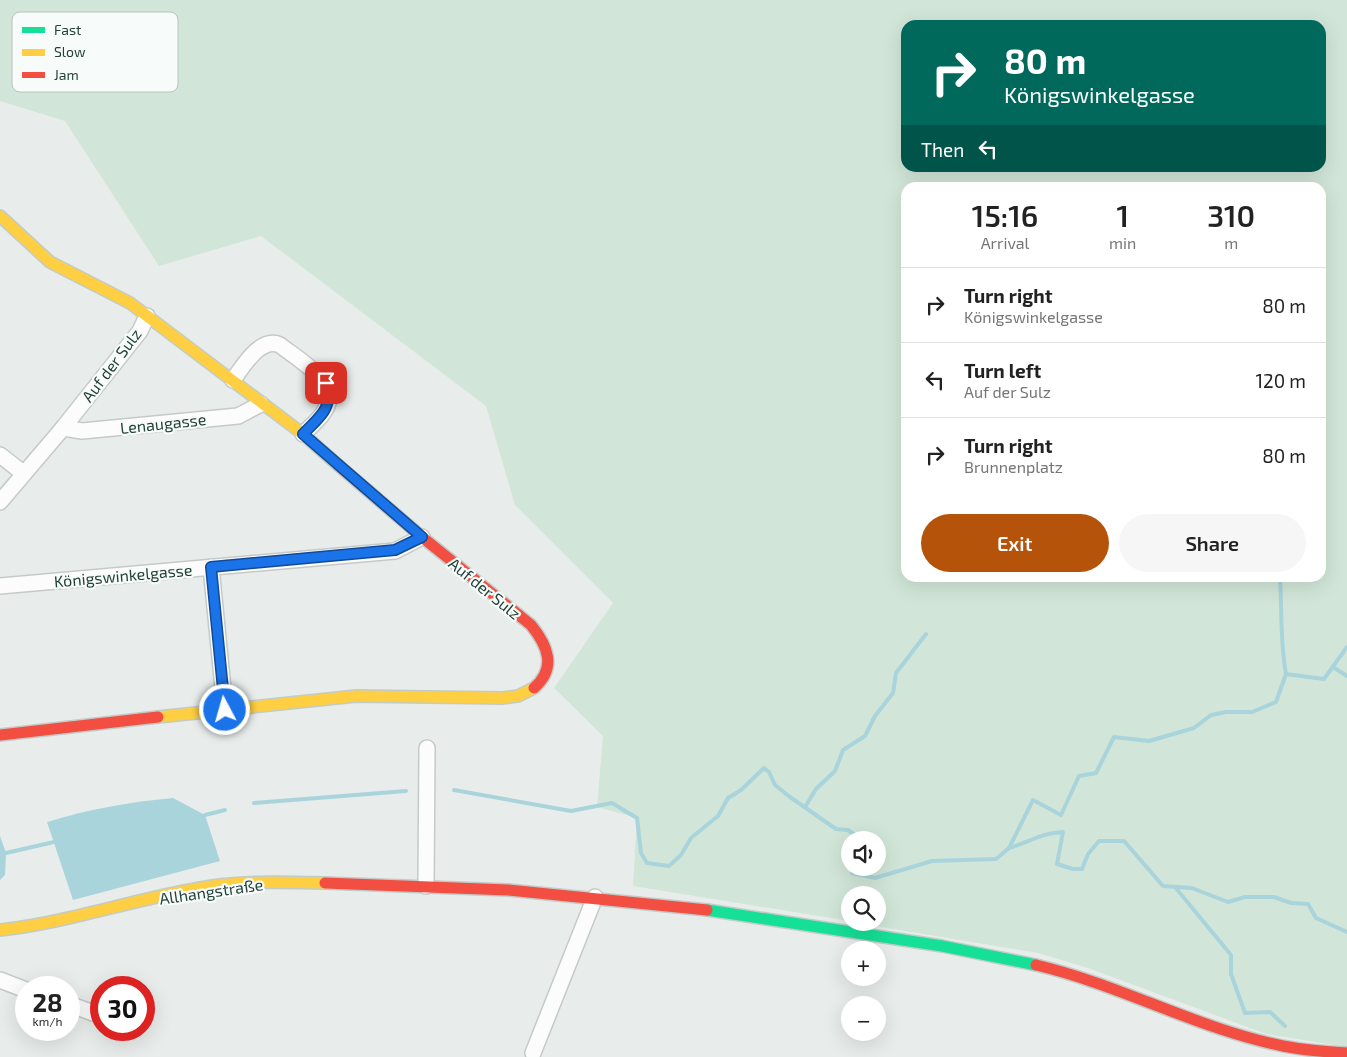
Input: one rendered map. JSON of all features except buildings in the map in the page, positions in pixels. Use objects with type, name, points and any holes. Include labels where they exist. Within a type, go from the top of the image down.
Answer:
[{"type":"street","points":[[0,216],[28,245],[50,262],[130,303],[147,316]]},
{"type":"street","name":"Auf der Sulz","points":[[0,502],[63,428],[140,331],[147,316],[303,434],[422,537],[488,589],[545,640],[550,656],[542,678],[529,692],[516,697],[496,699],[381,695],[225,710],[0,736]]},
{"type":"street","points":[[232,380],[253,354],[266,344],[275,342],[280,345],[326,383],[330,395],[326,409],[303,434]]},
{"type":"street","name":"Lenaugasse","points":[[63,428],[82,431],[238,416],[261,404]]},
{"type":"street","points":[[0,455],[23,473]]},
{"type":"street","name":"Königswinkelgasse","points":[[0,586],[395,550],[422,537]]},
{"type":"street","points":[[211,567],[225,710]]},
{"type":"street","points":[[426,886],[427,748]]},
{"type":"street","name":"Allhangstraße","points":[[0,930],[21,929],[67,920],[163,896],[238,884],[291,882],[426,886],[595,897],[721,912],[993,954],[1094,981],[1206,1024],[1265,1044],[1296,1050],[1347,1053]]},
{"type":"street","points":[[532,1053],[595,897]]},
{"type":"street","points":[[0,980],[15,986]]},
{"type":"green space","points":[[0,0],[1347,0],[1347,1047],[1266,1034],[1088,968],[1038,953],[886,928],[886,886],[841,886],[841,920],[633,886],[637,818],[597,807],[603,736],[554,688],[613,603],[515,505],[486,406],[261,236],[159,266],[65,121],[0,101]]},
{"type":"water","points":[[173,798],[205,815],[220,861],[73,900],[47,822],[78,813]]},
{"type":"water","points":[[0,836],[6,853],[5,875],[0,880]]},
{"type":"waterway","points":[[1280,582],[1282,638],[1286,674]]},
{"type":"waterway","points":[[805,807],[816,789],[835,771],[843,750],[865,736],[875,716],[893,693],[896,673],[926,634]]},
{"type":"waterway","points":[[886,875],[932,861],[996,859],[1009,848],[1033,800],[1061,815],[1079,776],[1096,773],[1114,737],[1149,741],[1194,728],[1211,715],[1226,712],[1252,712],[1276,702],[1286,674],[1324,679],[1347,647]]},
{"type":"waterway","points":[[1333,667],[1347,676]]},
{"type":"waterway","points":[[454,790],[571,811],[612,803],[637,818],[641,853],[647,863],[669,866],[681,855],[691,838],[718,816],[728,798],[741,790],[764,768],[769,772],[775,785],[790,797],[836,829],[849,831]]},
{"type":"waterway","points":[[254,803],[406,791]]},
{"type":"waterway","points":[[205,815],[225,810]]},
{"type":"waterway","points":[[1009,848],[1041,836],[1063,832],[1057,864],[1073,869],[1082,869],[1088,854],[1099,841],[1124,841],[1163,886],[1192,888],[1228,902],[1245,897],[1274,897],[1291,903],[1308,904],[1316,918],[1347,932]]},
{"type":"waterway","points":[[6,853],[54,842]]},
{"type":"waterway","points":[[866,876],[875,878],[882,876]]},
{"type":"waterway","points":[[1175,887],[1231,955],[1231,974],[1245,1013],[1270,1012],[1285,1026]]},
{"type":"traffic: fast","points":[[707,910],[942,946],[1036,965]]},
{"type":"traffic: slow","points":[[0,216],[50,262],[130,303],[303,434],[338,465]]},
{"type":"traffic: slow","points":[[158,717],[356,696],[502,698],[518,696],[534,688]]},
{"type":"traffic: slow","points":[[0,930],[53,921],[159,896],[212,886],[282,882],[325,883]]},
{"type":"traffic: jam","points":[[338,465],[422,537],[531,625],[542,641],[548,657],[546,673],[534,688]]},
{"type":"traffic: jam","points":[[0,735],[158,717]]},
{"type":"traffic: jam","points":[[325,883],[508,890],[707,910]]},
{"type":"traffic: jam","points":[[1036,965],[1098,984],[1220,1029],[1251,1038],[1299,1049],[1347,1053]]},
{"type":"route","points":[[225,710],[211,567],[395,550],[422,537],[303,434],[326,409],[330,395],[326,383]]}]
